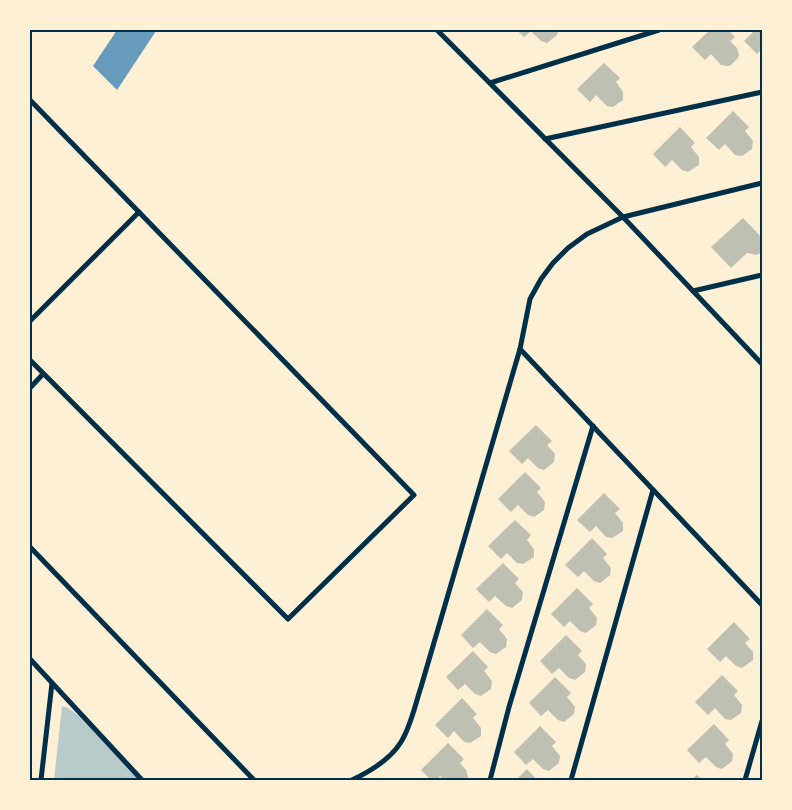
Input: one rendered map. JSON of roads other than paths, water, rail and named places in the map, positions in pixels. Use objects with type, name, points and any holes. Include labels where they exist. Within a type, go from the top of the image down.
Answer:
[{"type":"street","points":[[437,30],[623,217],[761,362]]},
{"type":"street","points":[[490,83],[659,30]]},
{"type":"street","points":[[545,139],[762,92]]},
{"type":"street","points":[[30,100],[414,495],[288,619],[30,360]]},
{"type":"street","points":[[352,780],[382,762],[400,743],[409,726],[520,349],[530,300],[541,279],[568,248],[587,234],[623,217],[762,183]]},
{"type":"street","points":[[30,321],[139,212]]},
{"type":"street","points":[[693,291],[762,275]]},
{"type":"street","points":[[520,349],[762,606]]},
{"type":"street","points":[[30,388],[44,374]]},
{"type":"street","points":[[490,780],[509,708],[593,426]]},
{"type":"street","points":[[571,780],[653,490]]},
{"type":"street","points":[[30,547],[254,780]]},
{"type":"street","points":[[30,659],[142,780]]},
{"type":"street","points":[[41,780],[52,683]]},
{"type":"street","points":[[745,780],[762,721]]},
{"type":"water","points":[[117,30],[156,31],[117,90],[93,66]]}]
